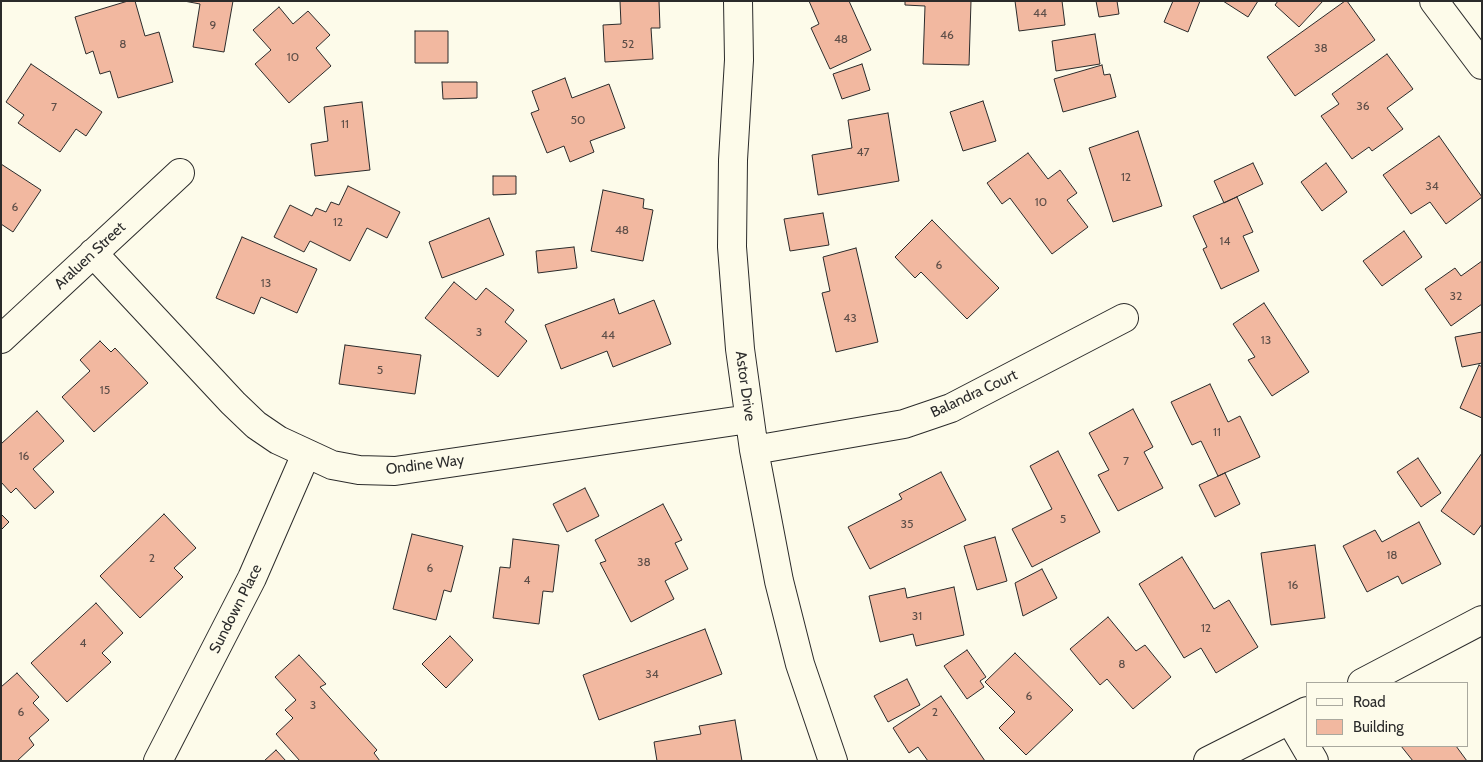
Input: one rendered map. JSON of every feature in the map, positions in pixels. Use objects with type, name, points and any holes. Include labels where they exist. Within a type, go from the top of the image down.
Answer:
[{"type":"street","name":"Astor Drive","points":[[738,1],[739,60],[733,160],[732,246],[740,349],[754,450],[779,581],[800,664],[833,761]]},
{"type":"street","points":[[1434,1],[1482,65]]},
{"type":"street","name":"Araluen Street","points":[[1,339],[180,174]]},
{"type":"street","name":"Ondine Way","points":[[93,253],[233,403],[256,425],[278,440],[332,465],[359,470],[395,470],[750,419]]},
{"type":"street","name":"Balandra Court","points":[[754,450],[904,424],[951,408],[1124,318]]},
{"type":"street","name":"Sundown Place","points":[[158,761],[252,578],[306,454]]},
{"type":"street","points":[[1364,682],[1482,620]]},
{"type":"street","points":[[1208,761],[1298,716],[1306,738]]},
{"type":"street","points":[[1309,747],[1314,761]]},
{"type":"building","points":[[128,1],[135,1],[145,36],[159,32],[173,82],[118,98],[110,71],[100,74],[93,51],[86,54],[75,17]]},
{"type":"building","points":[[184,1],[233,1],[224,52],[193,47],[200,4]]},
{"type":"building","points":[[620,1],[659,1],[660,28],[651,28],[653,59],[605,62],[603,25],[621,24]]},
{"type":"building","points":[[809,1],[849,1],[871,50],[830,69],[811,28],[819,24]]},
{"type":"building","points":[[905,1],[971,1],[969,65],[923,64],[925,6],[905,5]]},
{"type":"building","points":[[1015,1],[1062,1],[1065,25],[1019,31]]},
{"type":"building","points":[[1096,1],[1117,1],[1119,14],[1099,17]]},
{"type":"building","points":[[1173,1],[1200,1],[1188,32],[1164,22]]},
{"type":"building","points":[[1223,1],[1258,1],[1248,17]]},
{"type":"building","points":[[1278,1],[1323,1],[1299,27],[1275,5]]},
{"type":"building","points":[[1347,1],[1375,40],[1295,96],[1267,57]]},
{"type":"building","points":[[279,7],[293,24],[308,11],[330,35],[316,48],[331,66],[289,103],[255,64],[271,50],[253,30]]},
{"type":"building","points":[[415,31],[448,31],[448,63],[415,63]]},
{"type":"building","points":[[1095,34],[1100,64],[1056,71],[1052,41]]},
{"type":"building","points":[[1387,54],[1413,89],[1387,108],[1403,129],[1372,151],[1369,147],[1352,159],[1321,116],[1339,104],[1332,94]]},
{"type":"building","points":[[31,64],[102,112],[86,136],[76,129],[60,152],[18,123],[24,115],[6,102]]},
{"type":"building","points":[[862,64],[870,90],[842,99],[833,74]]},
{"type":"building","points":[[1102,65],[1104,75],[1110,74],[1116,97],[1063,112],[1054,79]]},
{"type":"building","points":[[565,78],[572,98],[609,84],[625,128],[590,141],[594,152],[570,162],[564,146],[547,153],[531,113],[539,110],[532,91]]},
{"type":"building","points":[[442,82],[477,82],[477,98],[443,99]]},
{"type":"building","points":[[983,101],[996,141],[963,151],[950,112]]},
{"type":"building","points":[[362,102],[370,170],[315,176],[311,144],[328,141],[324,107]]},
{"type":"building","points":[[888,113],[899,181],[818,195],[812,155],[852,148],[848,120]]},
{"type":"building","points":[[1138,131],[1162,206],[1113,222],[1089,148]]},
{"type":"building","points":[[1439,136],[1482,197],[1446,224],[1430,202],[1411,214],[1383,175]]},
{"type":"building","points":[[1028,153],[1048,179],[1060,170],[1077,193],[1067,200],[1088,227],[1052,254],[1010,198],[1002,204],[987,183]]},
{"type":"building","points":[[1253,163],[1263,184],[1224,203],[1214,181]]},
{"type":"building","points":[[1326,163],[1347,192],[1322,211],[1301,182]]},
{"type":"building","points":[[1,164],[41,190],[13,232],[1,224]]},
{"type":"building","points":[[493,176],[516,176],[516,194],[493,195]]},
{"type":"building","points":[[348,186],[400,212],[387,238],[367,228],[350,261],[310,241],[304,252],[274,237],[290,205],[312,216],[316,208],[326,212],[331,202],[339,205]]},
{"type":"building","points":[[603,190],[644,199],[643,208],[653,210],[643,261],[591,251]]},
{"type":"building","points":[[1237,197],[1253,232],[1243,236],[1259,271],[1221,289],[1203,249],[1207,247],[1193,216]]},
{"type":"building","points":[[823,213],[829,245],[790,251],[784,219]]},
{"type":"building","points":[[489,218],[504,255],[442,278],[429,242]]},
{"type":"building","points":[[932,220],[999,288],[967,319],[921,272],[915,278],[895,257]]},
{"type":"building","points":[[1404,231],[1422,257],[1382,286],[1363,261]]},
{"type":"building","points":[[242,237],[317,269],[297,313],[261,297],[254,314],[216,298]]},
{"type":"building","points":[[574,247],[577,268],[538,273],[536,251]]},
{"type":"building","points":[[856,248],[878,342],[836,352],[822,293],[830,291],[823,257]]},
{"type":"building","points":[[1482,261],[1482,304],[1451,326],[1425,289],[1455,268],[1461,276]]},
{"type":"building","points":[[454,282],[476,300],[486,288],[514,310],[505,322],[527,341],[498,377],[425,318]]},
{"type":"building","points":[[614,299],[619,314],[654,300],[671,344],[613,367],[607,351],[561,369],[545,325]]},
{"type":"building","points":[[1264,303],[1309,372],[1272,396],[1248,360],[1255,357],[1233,324]]},
{"type":"building","points":[[1482,332],[1482,363],[1462,367],[1455,337]]},
{"type":"building","points":[[100,341],[111,352],[115,348],[148,383],[94,432],[62,397],[90,371],[80,360]]},
{"type":"building","points":[[345,345],[421,355],[415,394],[339,384]]},
{"type":"building","points":[[1479,365],[1482,367],[1482,418],[1460,408]]},
{"type":"building","points":[[1210,384],[1228,422],[1240,416],[1260,457],[1218,476],[1201,441],[1192,445],[1171,402]]},
{"type":"building","points":[[1133,409],[1153,447],[1144,452],[1163,488],[1118,511],[1098,475],[1109,470],[1089,433]]},
{"type":"building","points":[[37,411],[64,441],[33,469],[54,492],[35,509],[16,488],[11,493],[1,482],[1,444]]},
{"type":"building","points":[[1058,451],[1100,532],[1032,567],[1012,529],[1052,509],[1030,466]]},
{"type":"building","points":[[1482,453],[1482,524],[1474,535],[1441,511]]},
{"type":"building","points":[[1418,458],[1441,493],[1421,507],[1397,472]]},
{"type":"building","points":[[941,472],[966,520],[870,569],[848,527],[902,499],[899,494]]},
{"type":"building","points":[[1225,473],[1240,504],[1215,517],[1199,485]]},
{"type":"building","points":[[585,488],[599,516],[567,532],[553,504]]},
{"type":"building","points":[[663,504],[682,540],[675,543],[688,569],[665,581],[674,599],[631,622],[600,563],[606,561],[595,540]]},
{"type":"building","points":[[1,514],[9,522],[1,530]]},
{"type":"building","points":[[164,514],[196,548],[174,568],[183,577],[140,618],[100,576]]},
{"type":"building","points":[[1419,522],[1441,564],[1402,584],[1398,576],[1367,592],[1343,546],[1375,530],[1382,542]]},
{"type":"building","points":[[412,534],[463,546],[451,592],[444,590],[436,620],[393,609]]},
{"type":"building","points":[[995,537],[1007,581],[977,590],[964,546]]},
{"type":"building","points":[[513,539],[559,545],[553,592],[543,591],[539,624],[493,618],[500,567],[510,568]]},
{"type":"building","points":[[1315,545],[1325,618],[1271,625],[1261,553]]},
{"type":"building","points":[[1182,557],[1214,609],[1229,600],[1258,647],[1216,673],[1201,648],[1184,658],[1139,584]]},
{"type":"building","points":[[1042,569],[1057,598],[1023,616],[1015,583]]},
{"type":"building","points":[[954,587],[964,635],[916,646],[913,634],[880,642],[869,596],[905,588],[907,598]]},
{"type":"building","points":[[96,603],[123,633],[102,653],[111,662],[67,702],[31,663]]},
{"type":"building","points":[[1108,617],[1136,651],[1145,645],[1171,677],[1133,709],[1107,679],[1100,685],[1070,649]]},
{"type":"building","points":[[705,629],[722,674],[599,720],[583,675]]},
{"type":"building","points":[[450,636],[473,660],[446,688],[422,664]]},
{"type":"building","points":[[967,650],[986,677],[980,681],[984,687],[967,699],[944,666]]},
{"type":"building","points":[[1015,653],[1073,710],[1026,755],[999,728],[1015,712],[985,682]]},
{"type":"building","points":[[299,655],[326,684],[320,687],[377,750],[374,753],[380,761],[300,761],[276,734],[293,718],[285,710],[296,700],[275,677]]},
{"type":"building","points":[[17,673],[39,697],[33,703],[49,720],[29,738],[34,745],[17,761],[1,761],[1,687]]},
{"type":"building","points":[[907,679],[920,705],[888,722],[874,696]]},
{"type":"building","points":[[941,696],[985,761],[928,761],[918,747],[909,753],[893,728]]},
{"type":"building","points":[[735,720],[742,761],[657,761],[654,742],[701,734],[699,726]]},
{"type":"building","points":[[1402,747],[1457,747],[1467,761],[1413,761]]},
{"type":"building","points":[[276,750],[286,761],[264,761]]}]
